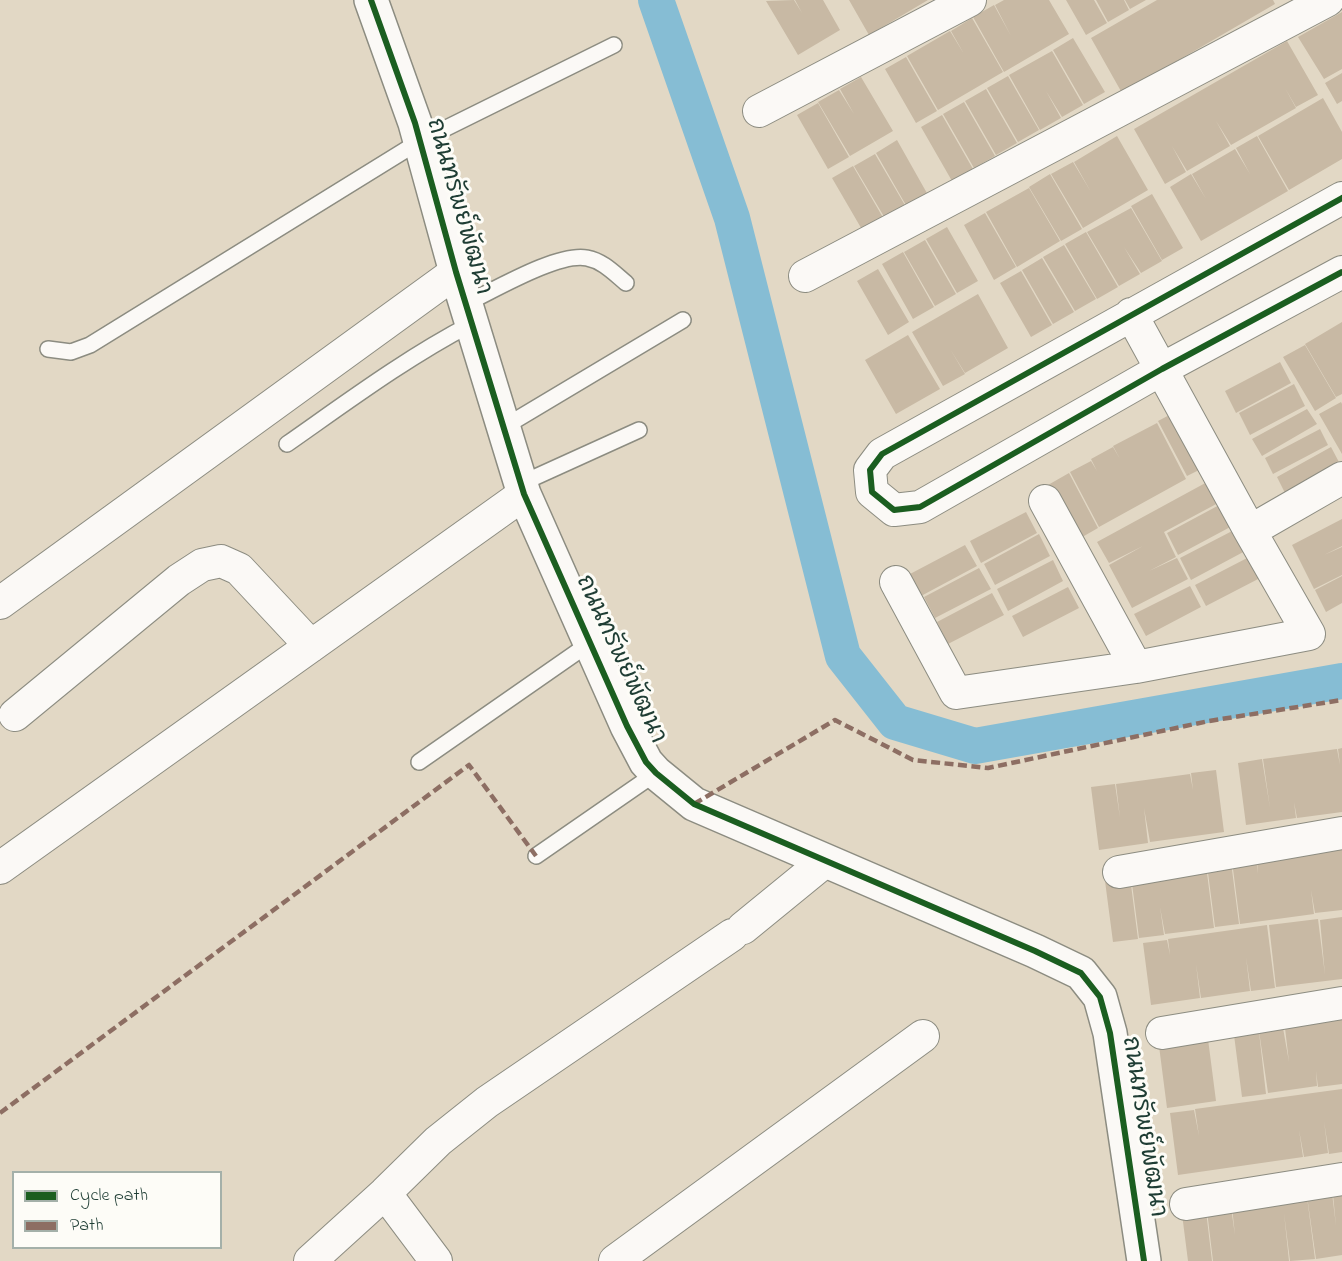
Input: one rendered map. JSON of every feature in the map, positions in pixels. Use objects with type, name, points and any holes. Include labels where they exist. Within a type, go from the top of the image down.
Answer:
[{"type":"street","name":"ถนนทรัพย์พัฒนา","points":[[371,0],[420,141],[468,314],[522,489],[627,726],[646,762],[694,804],[1081,973],[1100,997],[1110,1033],[1144,1261]]},
{"type":"street","points":[[759,111],[970,0]]},
{"type":"street","points":[[805,276],[1328,0]]},
{"type":"street","points":[[1342,198],[882,454],[870,470],[872,492],[894,510],[920,507],[1162,369],[1342,272]]},
{"type":"street","points":[[0,603],[456,272]]},
{"type":"street","points":[[896,582],[956,693],[1136,667],[1309,634],[1131,314]]},
{"type":"street","points":[[1250,531],[1342,478]]},
{"type":"street","points":[[0,868],[311,646],[522,489]]},
{"type":"street","points":[[1045,501],[1136,667]]},
{"type":"street","points":[[15,714],[179,580],[202,565],[221,561],[239,569],[311,646]]},
{"type":"street","points":[[1119,872],[1342,833]]},
{"type":"street","points":[[310,1261],[386,1193],[438,1141],[487,1102],[737,931],[825,861]]},
{"type":"street","points":[[1161,1033],[1342,1003]]},
{"type":"street","points":[[615,1261],[923,1036]]},
{"type":"street","points":[[1186,1204],[1342,1179]]},
{"type":"street","points":[[386,1193],[436,1261]]},
{"type":"lane","points":[[48,349],[71,352],[90,345],[420,141],[614,45]]},
{"type":"lane","points":[[287,444],[389,372],[440,340],[468,314],[560,259],[586,257],[606,265],[626,283]]},
{"type":"lane","points":[[504,427],[683,320]]},
{"type":"lane","points":[[522,489],[639,430]]},
{"type":"lane","points":[[419,762],[590,642]]},
{"type":"lane","points":[[536,856],[656,773]]},
{"type":"building","points":[[794,0],[802,13],[795,0],[823,0],[840,30],[798,55],[766,1]]},
{"type":"building","points":[[849,0],[928,0],[869,35]]},
{"type":"building","points":[[1004,0],[1049,0],[1069,34],[1004,72],[973,17],[994,5],[1011,36],[995,5]]},
{"type":"building","points":[[1066,0],[1094,0],[1107,23],[1086,35]]},
{"type":"building","points":[[1096,0],[1124,0],[1129,10],[1108,22]]},
{"type":"building","points":[[1125,0],[1146,0],[1130,9]]},
{"type":"building","points":[[1157,0],[1273,0],[1275,4],[1122,93],[1091,38]]},
{"type":"building","points":[[1342,12],[1342,69],[1324,79],[1298,37]]},
{"type":"building","points":[[972,18],[1003,72],[938,110],[907,56],[950,31],[964,54],[951,31]]},
{"type":"building","points":[[1073,38],[1105,92],[1084,104],[1053,50]]},
{"type":"building","points":[[1287,41],[1318,95],[1296,107],[1285,88],[1296,108],[1231,145],[1216,121],[1230,146],[1187,171],[1172,146],[1186,172],[1165,184],[1134,129]]},
{"type":"building","points":[[1052,51],[1083,105],[1062,117],[1046,91],[1061,118],[1040,130],[1009,75]]},
{"type":"building","points":[[906,57],[937,111],[916,123],[885,69]]},
{"type":"building","points":[[1342,73],[1342,101],[1337,104],[1325,83]]},
{"type":"building","points":[[1008,76],[1039,130],[1018,142],[987,88]]},
{"type":"building","points":[[861,77],[893,131],[850,156],[818,102],[839,90],[854,114],[840,89]]},
{"type":"building","points":[[986,89],[1017,143],[996,155],[965,101]]},
{"type":"building","points":[[1323,98],[1342,132],[1342,159],[1289,190],[1258,136]]},
{"type":"building","points":[[964,102],[995,156],[974,168],[943,114]]},
{"type":"building","points":[[818,103],[849,157],[828,169],[797,115]]},
{"type":"building","points":[[942,115],[973,169],[952,181],[921,127]]},
{"type":"building","points":[[1117,136],[1148,190],[1083,228],[1051,174],[1073,162],[1091,192],[1074,162]]},
{"type":"building","points":[[1257,136],[1288,191],[1201,241],[1170,187],[1191,174],[1206,199],[1192,174],[1235,149],[1250,174],[1236,148]]},
{"type":"building","points":[[897,140],[928,195],[907,207],[876,153]]},
{"type":"building","points":[[875,154],[906,207],[886,220],[854,166]]},
{"type":"building","points":[[853,166],[885,221],[864,233],[832,178]]},
{"type":"building","points":[[1050,174],[1082,229],[1061,241],[1029,187]]},
{"type":"building","points":[[1029,188],[1060,241],[1017,267],[986,212]]},
{"type":"building","points":[[1152,194],[1183,248],[1162,260],[1131,206]]},
{"type":"building","points":[[1131,208],[1162,261],[1141,273],[1124,247],[1140,274],[1119,286],[1087,232]]},
{"type":"building","points":[[985,213],[1016,267],[994,280],[964,225]]},
{"type":"building","points":[[947,227],[978,281],[957,293],[926,239]]},
{"type":"building","points":[[1086,232],[1118,287],[1097,299],[1065,244]]},
{"type":"building","points":[[925,240],[956,294],[935,306],[904,252]]},
{"type":"building","points":[[1064,245],[1096,299],[1075,311],[1043,257]]},
{"type":"building","points":[[903,252],[934,307],[913,319],[882,264]]},
{"type":"building","points":[[1042,258],[1074,312],[1053,324],[1022,270]]},
{"type":"building","points":[[878,269],[909,322],[888,335],[857,281]]},
{"type":"building","points":[[1021,271],[1052,325],[1031,337],[1000,283]]},
{"type":"building","points":[[978,294],[1008,348],[965,373],[950,349],[965,374],[943,386],[912,332]]},
{"type":"building","points":[[1342,322],[1342,394],[1336,397],[1305,344]]},
{"type":"building","points":[[908,335],[940,389],[896,414],[865,360]]},
{"type":"building","points":[[1305,345],[1336,398],[1315,411],[1283,357]]},
{"type":"building","points":[[1280,362],[1291,383],[1236,413],[1225,391]]},
{"type":"building","points":[[1294,384],[1305,406],[1250,435],[1239,413]]},
{"type":"building","points":[[1341,402],[1342,404],[1342,454],[1319,414]]},
{"type":"building","points":[[1307,409],[1317,424],[1262,456],[1252,439]]},
{"type":"building","points":[[1179,410],[1209,465],[1187,476],[1158,421]]},
{"type":"building","points":[[1157,423],[1186,479],[1099,527],[1070,472],[1091,461],[1097,471],[1091,459],[1113,447],[1120,459],[1113,446]]},
{"type":"building","points":[[1320,429],[1328,445],[1273,474],[1265,458]]},
{"type":"building","points":[[1331,447],[1340,464],[1285,493],[1277,477]]},
{"type":"building","points":[[1069,473],[1098,528],[1077,540],[1048,485]]},
{"type":"building","points":[[1209,481],[1220,502],[1164,532],[1176,557],[1149,571],[1177,558],[1188,579],[1132,608],[1109,565],[1143,546],[1109,563],[1097,542]]},
{"type":"building","points":[[1223,503],[1234,525],[1178,555],[1167,533]]},
{"type":"building","points":[[1026,512],[1037,533],[981,563],[970,541]]},
{"type":"building","points":[[1342,519],[1342,546],[1324,555],[1342,547],[1342,575],[1314,589],[1292,545]]},
{"type":"building","points":[[1236,529],[1247,550],[1191,580],[1180,558]]},
{"type":"building","points":[[1039,534],[1050,556],[995,585],[984,564]]},
{"type":"building","points":[[965,545],[977,566],[921,596],[910,574]]},
{"type":"building","points":[[1251,556],[1262,577],[1206,606],[1195,585]]},
{"type":"building","points":[[1053,560],[1063,581],[1008,611],[997,589]]},
{"type":"building","points":[[979,568],[991,589],[935,618],[924,597]]},
{"type":"building","points":[[1342,576],[1342,603],[1326,612],[1315,590]]},
{"type":"building","points":[[1190,586],[1201,607],[1146,636],[1134,614]]},
{"type":"building","points":[[1068,587],[1079,608],[1023,637],[1012,616]]},
{"type":"building","points":[[992,593],[1004,615],[948,644],[937,622]]},
{"type":"building","points":[[1342,748],[1342,812],[1297,818],[1294,802],[1296,818],[1246,825],[1238,763],[1262,759],[1270,808],[1263,759],[1337,749],[1340,765],[1338,749]]},
{"type":"building","points":[[1216,770],[1224,832],[1150,842],[1144,808],[1148,843],[1099,850],[1091,787],[1115,784],[1120,818],[1116,784],[1190,774],[1193,790],[1191,773]]},
{"type":"building","points":[[1342,850],[1342,910],[1315,913],[1311,890],[1314,914],[1240,924],[1232,861],[1256,858],[1258,874],[1257,858],[1307,851]]},
{"type":"building","points":[[1231,862],[1239,924],[1215,927],[1207,865]]},
{"type":"building","points":[[1206,865],[1214,928],[1165,934],[1160,907],[1164,935],[1139,938],[1131,876]]},
{"type":"building","points":[[1130,877],[1138,939],[1113,942],[1105,881]]},
{"type":"building","points":[[1342,917],[1342,979],[1276,987],[1269,925],[1318,919],[1325,975],[1320,920]]},
{"type":"building","points":[[1267,925],[1275,988],[1251,991],[1246,957],[1250,991],[1201,998],[1196,964],[1200,998],[1151,1005],[1143,943],[1167,940],[1170,955],[1168,939]]},
{"type":"building","points":[[1342,1019],[1342,1084],[1318,1087],[1316,1071],[1317,1086],[1268,1093],[1259,1031],[1283,1028],[1289,1062],[1285,1028]]},
{"type":"building","points":[[1259,1032],[1266,1094],[1242,1097],[1234,1035]]},
{"type":"building","points":[[1208,1039],[1216,1101],[1167,1108],[1159,1046]]},
{"type":"building","points":[[1342,1089],[1342,1152],[1329,1154],[1324,1121],[1328,1153],[1304,1157],[1299,1130],[1303,1157],[1178,1175],[1170,1113],[1194,1110],[1199,1136],[1195,1109]]},
{"type":"building","points":[[1332,1193],[1336,1226],[1333,1194],[1342,1193],[1342,1255],[1316,1259],[1307,1196]]},
{"type":"building","points":[[1307,1197],[1315,1259],[1290,1261],[1284,1213],[1289,1261],[1213,1261],[1207,1211],[1231,1208],[1235,1235],[1232,1207]]},
{"type":"building","points":[[1206,1211],[1212,1261],[1188,1261],[1182,1214]]},
{"type":"waterway","points":[[656,0],[732,218],[843,656],[895,722],[975,746],[1342,681]]},
{"type":"marked path","points":[[694,804],[835,720],[913,760],[988,768],[1209,721],[1342,700]]},
{"type":"marked path","points":[[0,1113],[469,765],[536,856]]},
{"type":"cycle path","points":[[371,0],[415,123],[456,272],[524,494],[627,726],[646,762],[694,804],[1081,973],[1100,997],[1110,1033],[1144,1261]]},
{"type":"cycle path","points":[[1342,198],[882,454],[870,470],[872,492],[894,510],[920,507],[1162,369],[1342,272]]}]
